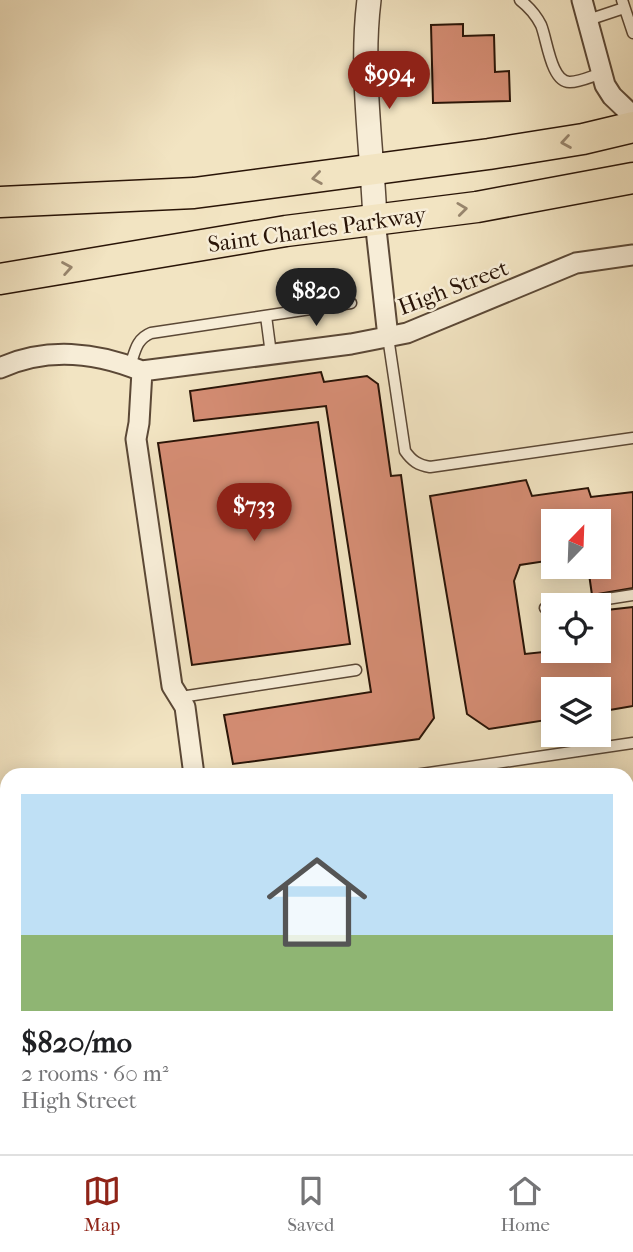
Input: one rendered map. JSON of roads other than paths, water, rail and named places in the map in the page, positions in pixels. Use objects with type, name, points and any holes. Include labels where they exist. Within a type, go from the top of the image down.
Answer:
[{"type":"main road","points":[[0,202],[194,193],[569,141],[633,127]]},
{"type":"main road","name":"Saint Charles Parkway","points":[[0,279],[286,231],[477,207],[633,178]]},
{"type":"street","points":[[369,0],[365,33],[365,72],[375,220],[388,337]]},
{"type":"street","points":[[582,0],[605,85],[612,96],[633,116]]},
{"type":"street","name":"High Street","points":[[0,368],[28,357],[68,353],[136,368],[351,344],[408,333],[576,263],[633,255]]},
{"type":"street","points":[[136,368],[139,423],[136,439],[172,686],[185,707],[193,768]]},
{"type":"lane","points":[[520,0],[530,8],[541,26],[558,76],[571,83],[602,73]]},
{"type":"lane","points":[[588,20],[623,4],[633,33]]},
{"type":"lane","points":[[136,368],[138,342],[151,332],[351,303]]},
{"type":"lane","points":[[266,316],[271,354]]},
{"type":"lane","points":[[388,337],[405,451],[411,460],[419,465],[430,467],[633,438]]},
{"type":"lane","points":[[611,598],[633,595]]},
{"type":"lane","points":[[181,697],[356,670]]},
{"type":"lane","points":[[482,768],[633,743]]}]
